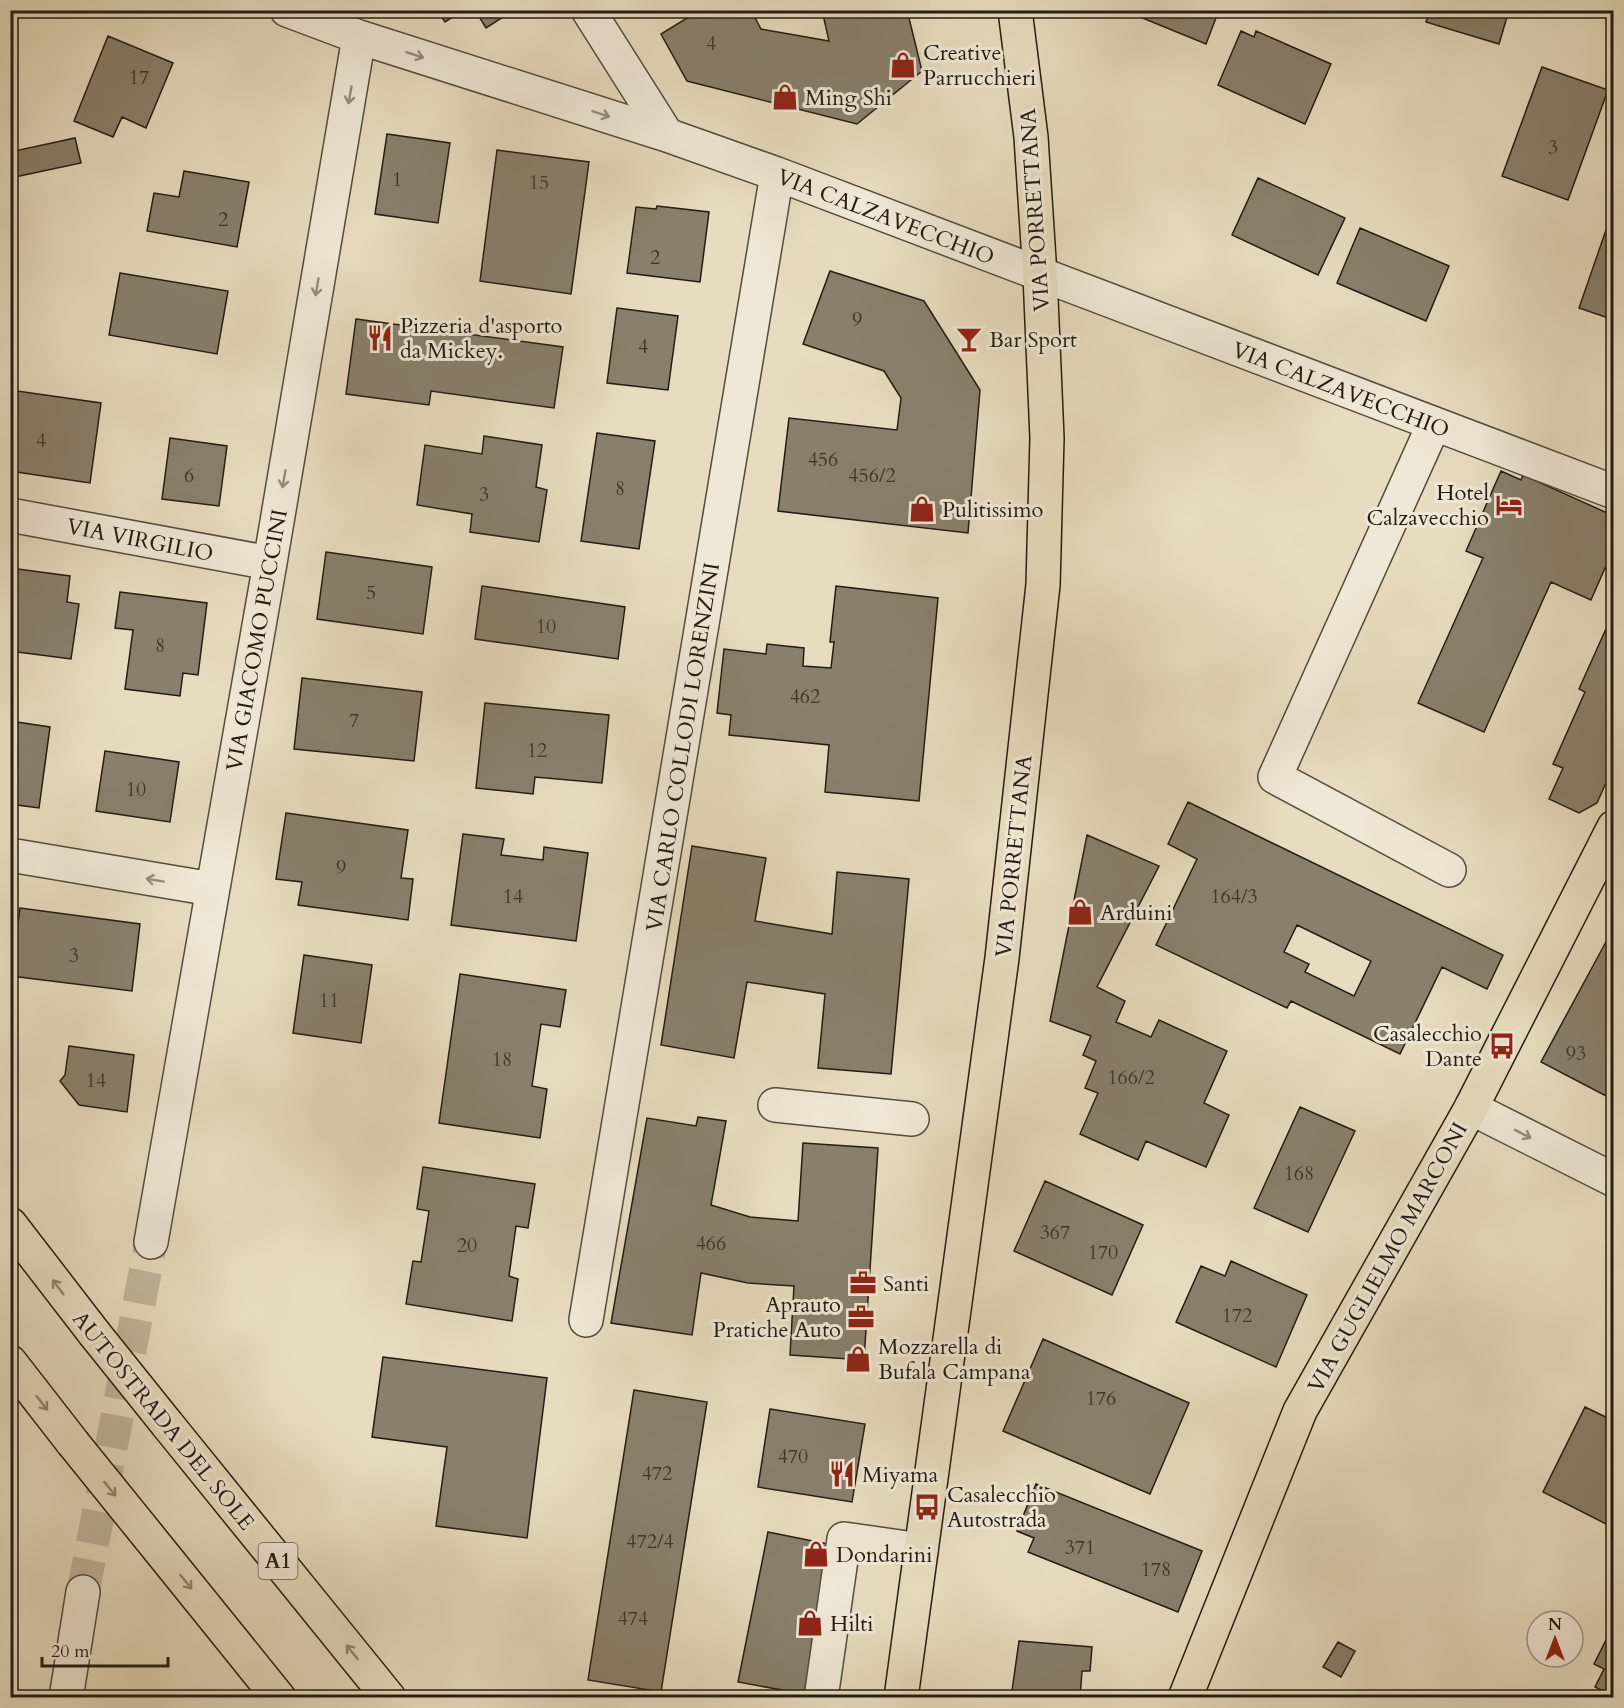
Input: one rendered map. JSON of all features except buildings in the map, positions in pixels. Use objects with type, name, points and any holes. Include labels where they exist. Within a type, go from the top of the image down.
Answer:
[{"type":"main road","name":"VIA PORRETTANA","points":[[901,1698],[1002,958],[1043,585],[1047,438],[1040,275],[1031,137],[1015,10]]},
{"type":"main road","name":"VIA GUGLIELMO MARCONI","points":[[1185,1698],[1300,1411],[1471,1107],[1614,827]]},
{"type":"main road","name":"AUTOSTRADA DEL SOLE","points":[[10,1224],[94,1334],[389,1698]]},
{"type":"main road","points":[[10,1362],[279,1698]]},
{"type":"street","name":"VIA CALZAVECCHIO","points":[[287,10],[359,37],[667,135],[777,174],[1614,492]]},
{"type":"street","points":[[588,10],[667,135]]},
{"type":"street","name":"VIA GIACOMO PUCCINI","points":[[151,1242],[359,37]]},
{"type":"street","name":"VIA CARLO COLLODI LORENZINI","points":[[586,1320],[777,174]]},
{"type":"street","points":[[1434,424],[1275,777],[1449,870]]},
{"type":"street","name":"VIA VIRGILIO","points":[[10,515],[270,563]]},
{"type":"street","points":[[10,855],[212,889]]},
{"type":"street","points":[[775,1105],[912,1119]]},
{"type":"street","points":[[1471,1107],[1614,1180]]},
{"type":"street","points":[[821,1698],[844,1539],[921,1550]]},
{"type":"street","points":[[66,1698],[83,1592]]},
{"type":"tunnel","points":[[83,1592],[151,1242]]},
{"type":"place","name":"Creative Parrucchieri","points":[[903,65]]},
{"type":"place","name":"Ming Shi","points":[[785,97]]},
{"type":"place","name":"Pizzeria d'asporto da Mickey.","points":[[380,338]]},
{"type":"place","name":"Bar Sport","points":[[969,339]]},
{"type":"place","name":"Hotel Calzavecchio","points":[[1509,505]]},
{"type":"place","name":"Pulitissimo","points":[[922,509]]},
{"type":"place","name":"Arduini","points":[[1080,912]]},
{"type":"place","name":"Casalecchio Dante","points":[[1502,1046]]},
{"type":"place","name":"Santi","points":[[863,1283]]},
{"type":"place","name":"Aprauto Pratiche Auto","points":[[861,1317]]},
{"type":"place","name":"Mozzarella di Bufala Campana","points":[[858,1359]]},
{"type":"place","name":"Miyama","points":[[842,1474]]},
{"type":"place","name":"Casalecchio Autostrada","points":[[927,1507]]},
{"type":"place","name":"Dondarini","points":[[816,1554]]},
{"type":"place","name":"Hilti","points":[[810,1623]]}]
